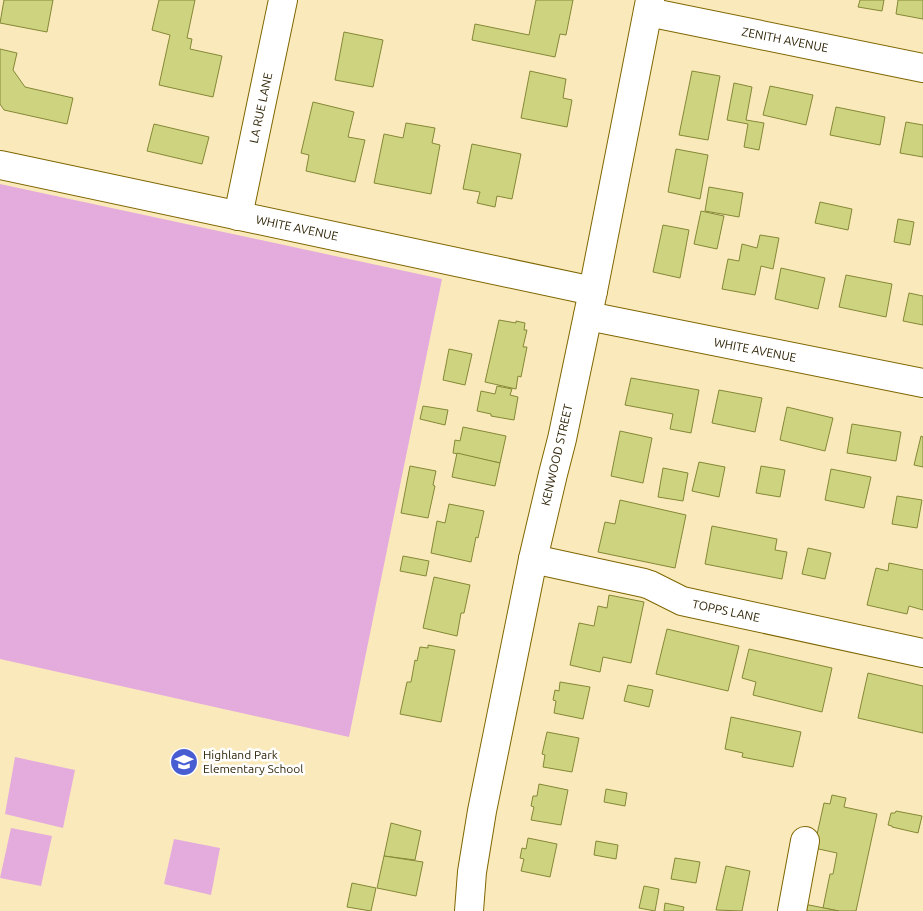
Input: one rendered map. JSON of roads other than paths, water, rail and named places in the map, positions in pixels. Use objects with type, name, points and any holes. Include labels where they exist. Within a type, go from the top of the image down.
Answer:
[{"type":"street","name":"LA RUE LANE","points":[[238,216],[283,0]]},
{"type":"street","name":"ZENITH AVENUE","points":[[649,6],[923,68]]},
{"type":"street","name":"KENWOOD STREET","points":[[469,911],[472,872],[482,811],[533,559],[562,439],[591,304],[649,6]]},
{"type":"street","name":"WHITE AVENUE","points":[[0,165],[238,216],[591,304],[923,383]]},
{"type":"street","name":"TOPPS LANE","points":[[533,559],[644,583],[682,601],[923,653]]},
{"type":"street","points":[[792,911],[805,842]]},
{"type":"place","name":"Highland Park Elementary School","points":[[184,762]]}]
